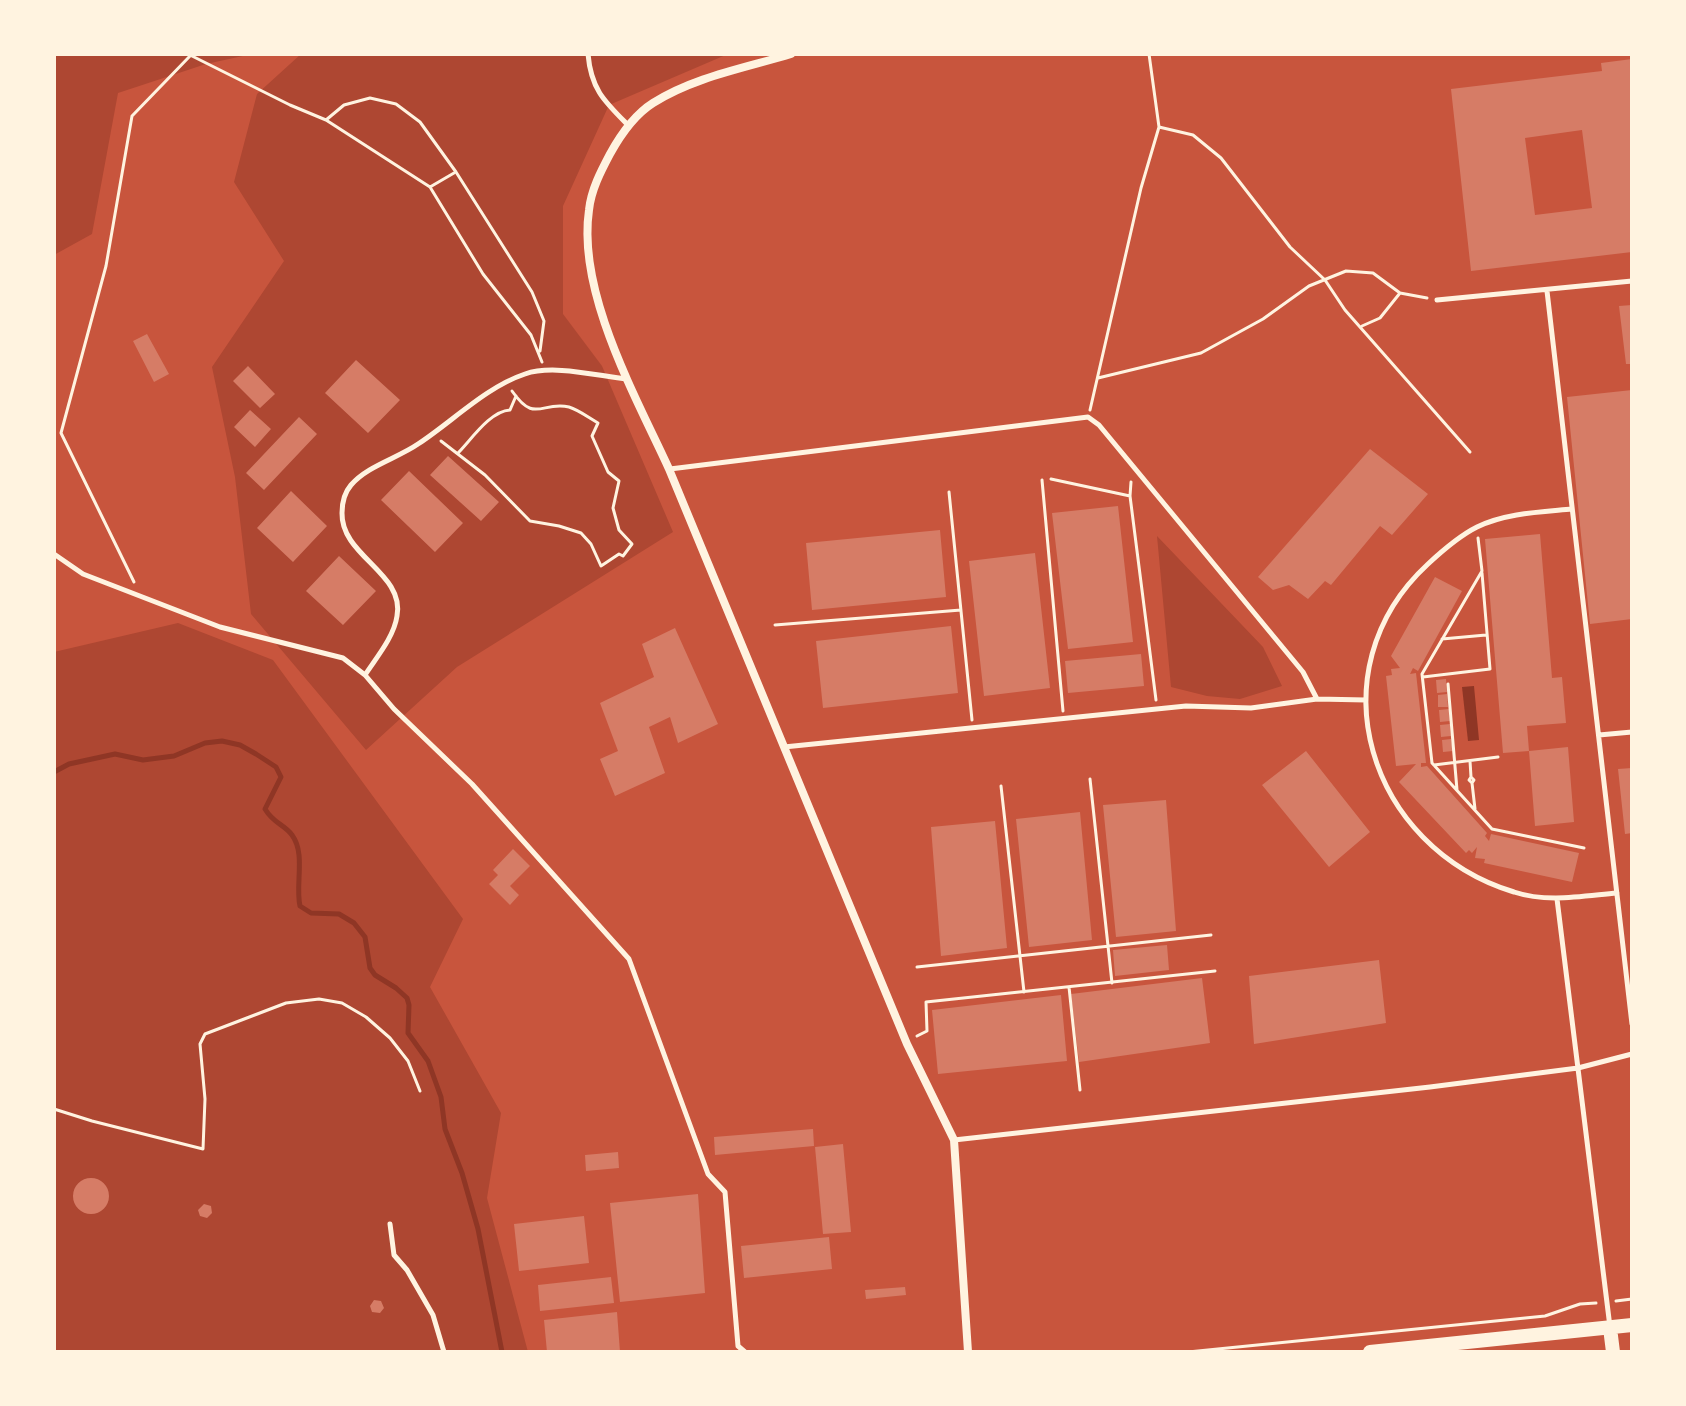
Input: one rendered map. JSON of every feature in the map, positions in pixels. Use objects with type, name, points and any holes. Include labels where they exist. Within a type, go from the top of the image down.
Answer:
[{"type":"main road","points":[[1370,1352],[1632,1325]]},
{"type":"main road","points":[[1610,1328],[1613,1352]]},
{"type":"street","points":[[791,54],[675,91],[650,105],[628,125],[608,158],[593,190],[586,237],[592,281],[628,379],[669,469],[906,1040],[954,1140],[968,1352]]},
{"type":"lane","points":[[588,54],[590,77],[600,94],[628,125]]},
{"type":"lane","points":[[1437,300],[1632,281]]},
{"type":"lane","points":[[1547,291],[1632,1024]]},
{"type":"lane","points":[[365,675],[397,616],[395,595],[347,536],[342,522],[344,499],[349,487],[359,477],[525,374],[545,370],[628,379]]},
{"type":"lane","points":[[669,469],[1088,417],[1099,425],[1303,672],[1317,699]]},
{"type":"lane","points":[[1572,509],[1524,514],[1476,527],[1419,572],[1399,596],[1383,624],[1371,662],[1366,700],[1369,737],[1378,771],[1395,807],[1423,840],[1453,865],[1480,880],[1517,894],[1557,899],[1617,893]]},
{"type":"lane","points":[[54,554],[83,574],[220,627],[343,658],[365,675],[394,709],[472,784],[629,959],[708,1174],[725,1192],[738,1346],[745,1352]]},
{"type":"lane","points":[[784,747],[1186,706],[1251,708],[1317,699],[1366,700]]},
{"type":"lane","points":[[1599,735],[1632,732]]},
{"type":"lane","points":[[1557,899],[1610,1328]]},
{"type":"lane","points":[[954,1140],[1430,1087],[1578,1068],[1632,1054]]},
{"type":"lane","points":[[390,1224],[394,1255],[407,1270],[433,1315],[444,1352]]},
{"type":"path","points":[[1088,417],[1141,188],[1159,127],[1149,54]]},
{"type":"path","points":[[141,596],[61,433],[106,266],[132,116],[189,55],[326,120],[430,187],[483,274],[531,335],[545,370]]},
{"type":"path","points":[[326,120],[344,105],[370,98],[396,104],[420,122],[456,172],[532,292],[544,321],[540,355]]},
{"type":"path","points":[[1159,127],[1193,135],[1221,158],[1290,247],[1325,280],[1391,366],[1470,452]]},
{"type":"path","points":[[430,187],[456,172]]},
{"type":"path","points":[[1098,378],[1201,353],[1263,319],[1309,286],[1346,271],[1373,273],[1400,293],[1437,300]]},
{"type":"path","points":[[1361,327],[1380,318],[1400,293]]},
{"type":"path","points":[[431,435],[485,475],[530,521],[581,533],[591,544],[601,566],[619,554],[623,556],[632,544],[619,530],[613,508],[619,481],[608,472],[592,436],[598,423],[568,407],[534,410],[522,405],[506,383]]},
{"type":"path","points":[[458,453],[490,420],[503,410],[510,410],[516,396]]},
{"type":"path","points":[[1133,466],[1130,496],[1157,709]]},
{"type":"path","points":[[1051,479],[1130,496]]},
{"type":"path","points":[[1042,480],[1063,718]]},
{"type":"path","points":[[949,492],[972,728]]},
{"type":"path","points":[[1423,677],[1490,669],[1476,527]]},
{"type":"path","points":[[1482,571],[1422,674],[1434,765],[1492,829],[1584,848]]},
{"type":"path","points":[[775,625],[961,610]]},
{"type":"path","points":[[1442,639],[1486,635]]},
{"type":"path","points":[[1448,684],[1457,790]]},
{"type":"path","points":[[1421,718],[1427,718]]},
{"type":"path","points":[[1434,765],[1498,757]]},
{"type":"path","points":[[1470,761],[1475,809]]},
{"type":"path","points":[[1090,779],[1112,983]]},
{"type":"path","points":[[1001,786],[1024,992]]},
{"type":"path","points":[[917,967],[1211,935]]},
{"type":"path","points":[[906,1040],[927,1031],[926,1002],[1215,971]]},
{"type":"path","points":[[1069,987],[1080,1090]]},
{"type":"path","points":[[54,1109],[203,1149],[205,1099],[200,1044],[205,1034],[286,1003],[319,999],[342,1003],[382,1031],[408,1061],[420,1091]]},
{"type":"path","points":[[1622,1300],[1632,1299]]},
{"type":"path","points":[[1188,1352],[1537,1317],[1580,1304],[1597,1303]]},
{"type":"shaded area","points":[[54,54],[252,54],[206,64],[118,93],[92,234],[54,255]]},
{"type":"shaded area","points":[[301,54],[728,54],[609,105],[563,206],[563,314],[602,366],[673,532],[457,667],[366,750],[251,614],[235,477],[212,367],[284,261],[234,182],[257,94]]},
{"type":"shaded area","points":[[1157,536],[1263,647],[1282,686],[1240,699],[1207,696],[1171,687]]},
{"type":"shaded area","points":[[178,623],[273,660],[463,919],[430,987],[501,1113],[487,1198],[528,1352],[54,1352],[54,652]]},
{"type":"shaded area","points":[[1474,686],[1479,740],[1468,741],[1462,687]]},
{"type":"building","points":[[1632,59],[1632,252],[1471,271],[1451,89],[1602,71],[1601,63]],"holes":[[[1582,130],[1592,208],[1535,215],[1525,138]]]},
{"type":"building","points":[[1632,305],[1632,364],[1626,364],[1619,306]]},
{"type":"building","points":[[147,334],[169,374],[154,382],[133,341]]},
{"type":"building","points":[[356,360],[400,400],[368,433],[325,393]]},
{"type":"building","points":[[248,366],[275,394],[260,408],[233,381]]},
{"type":"building","points":[[1632,390],[1632,619],[1590,624],[1567,397]]},
{"type":"building","points":[[250,410],[271,429],[255,447],[234,427]]},
{"type":"building","points":[[299,417],[317,434],[264,490],[246,473]]},
{"type":"building","points":[[1370,449],[1428,494],[1392,535],[1380,526],[1331,585],[1325,581],[1308,599],[1289,585],[1273,590],[1258,577]]},
{"type":"building","points":[[448,456],[499,502],[481,521],[430,475]]},
{"type":"building","points":[[409,471],[463,523],[435,552],[381,500]]},
{"type":"building","points":[[291,491],[327,526],[293,562],[257,528]]},
{"type":"building","points":[[1118,506],[1133,642],[1068,649],[1052,513]]},
{"type":"building","points":[[940,530],[946,597],[812,610],[806,543]]},
{"type":"building","points":[[1540,534],[1552,678],[1562,677],[1566,723],[1527,726],[1529,751],[1503,753],[1485,539]]},
{"type":"building","points":[[1035,553],[1050,688],[984,696],[969,561]]},
{"type":"building","points":[[339,556],[376,591],[343,625],[306,591]]},
{"type":"building","points":[[1435,577],[1462,591],[1418,671],[1413,668],[1410,674],[1416,673],[1426,763],[1421,763],[1421,767],[1427,766],[1487,833],[1485,836],[1489,841],[1491,834],[1579,853],[1572,882],[1484,863],[1485,859],[1475,858],[1477,847],[1472,853],[1469,850],[1466,853],[1399,782],[1416,764],[1396,766],[1386,676],[1392,675],[1391,669],[1400,668],[1391,656]]},
{"type":"building","points":[[951,626],[958,693],[823,708],[816,641]]},
{"type":"building","points":[[675,628],[718,724],[678,743],[670,717],[649,727],[665,773],[615,796],[600,759],[618,751],[600,703],[654,677],[642,644]]},
{"type":"building","points":[[1141,654],[1144,686],[1068,693],[1065,661]]},
{"type":"building","points":[[1446,679],[1447,692],[1437,693],[1436,680]]},
{"type":"building","points":[[1447,694],[1448,707],[1438,707],[1438,695]]},
{"type":"building","points":[[1449,709],[1450,721],[1440,722],[1439,710]]},
{"type":"building","points":[[1450,724],[1451,736],[1441,737],[1440,725]]},
{"type":"building","points":[[1451,739],[1453,751],[1443,752],[1442,740]]},
{"type":"building","points":[[1568,747],[1574,822],[1535,826],[1529,751]]},
{"type":"building","points":[[1306,751],[1370,832],[1329,867],[1262,785]]},
{"type":"building","points":[[1632,768],[1632,833],[1625,834],[1618,769]]},
{"type":"building","points":[[1166,800],[1176,931],[1116,937],[1103,805]]},
{"type":"building","points":[[1080,812],[1092,940],[1029,947],[1016,819]]},
{"type":"building","points":[[995,821],[1007,948],[941,956],[931,827]]},
{"type":"building","points":[[513,849],[530,866],[510,886],[519,895],[510,905],[489,884],[498,875],[493,870]]},
{"type":"building","points":[[1167,945],[1169,970],[1115,976],[1113,950]]},
{"type":"building","points":[[1379,960],[1386,1023],[1254,1044],[1249,976]]},
{"type":"building","points":[[1202,978],[1210,1043],[1079,1062],[1071,994]]},
{"type":"building","points":[[1061,995],[1067,1061],[938,1074],[932,1010]]},
{"type":"building","points":[[813,1129],[814,1146],[715,1155],[714,1137]]},
{"type":"building","points":[[843,1144],[851,1232],[823,1234],[815,1147]]},
{"type":"building","points":[[618,1152],[619,1168],[586,1171],[585,1155]]},
{"type":"building","points":[[91,1178],[104,1183],[109,1196],[104,1209],[91,1214],[78,1209],[73,1196],[78,1183]]},
{"type":"building","points":[[698,1194],[705,1293],[620,1302],[610,1203]]},
{"type":"building","points":[[204,1204],[211,1206],[212,1213],[207,1218],[200,1216],[198,1210]]},
{"type":"building","points":[[584,1216],[589,1263],[519,1271],[514,1224]]},
{"type":"building","points":[[829,1237],[832,1269],[744,1278],[741,1246]]},
{"type":"building","points":[[611,1277],[614,1303],[540,1311],[538,1285]]},
{"type":"building","points":[[905,1287],[906,1295],[866,1299],[865,1290]]},
{"type":"building","points":[[374,1300],[381,1301],[384,1308],[380,1313],[372,1312],[370,1306]]},
{"type":"building","points":[[617,1312],[620,1352],[547,1352],[544,1320]]},
{"type":"waterway","points":[[54,772],[69,764],[115,754],[143,760],[174,756],[205,743],[222,741],[240,745],[276,767],[281,777],[265,809],[289,831],[296,843],[300,906],[311,913],[339,914],[354,923],[365,937],[370,968],[407,998],[408,1033],[428,1061],[441,1097],[445,1129],[478,1229],[502,1352]]}]
